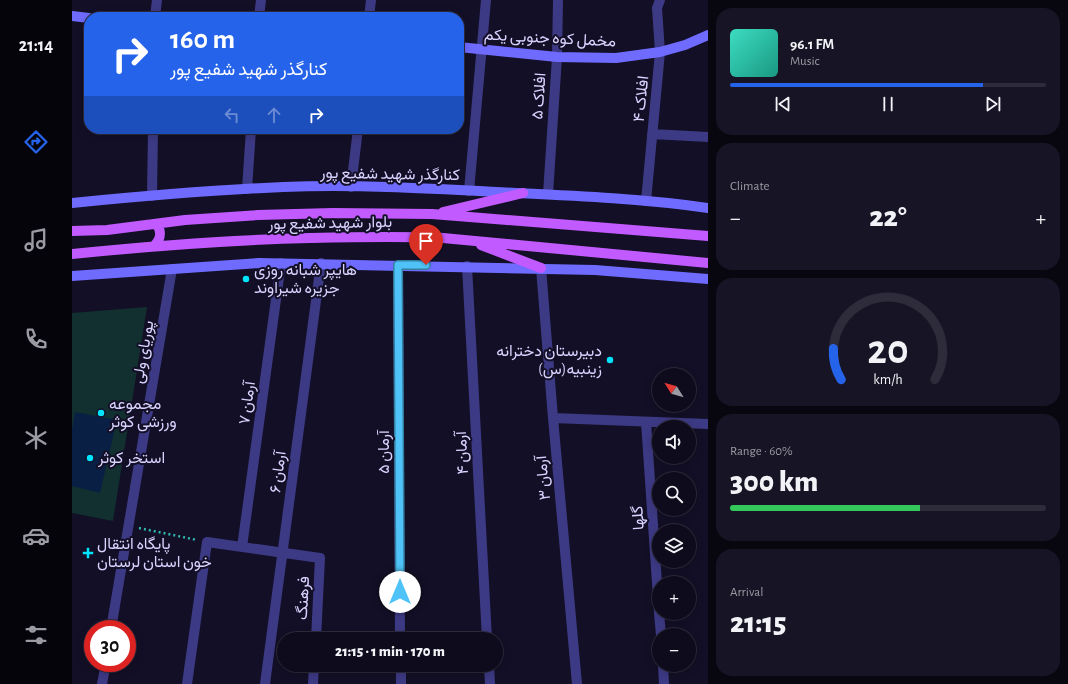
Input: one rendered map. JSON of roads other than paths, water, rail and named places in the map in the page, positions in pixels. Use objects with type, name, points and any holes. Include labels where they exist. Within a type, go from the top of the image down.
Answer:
[{"type":"main road","points":[[72,16],[84,17]]},
{"type":"main road","name":"مخمل کوه جنوبی یکم","points":[[464,48],[557,57],[616,58],[660,52],[685,45],[708,34]]},
{"type":"main road","name":"کنارگذر شهید شفیع پور","points":[[72,203],[247,189],[283,187],[351,187],[548,194],[646,201],[708,208]]},
{"type":"main road","points":[[432,214],[523,193]]},
{"type":"main road","name":"بلوار شهید شفیع پور","points":[[72,231],[107,230],[171,221],[258,215],[333,213],[432,214],[708,236]]},
{"type":"main road","points":[[171,221],[167,228],[166,234],[173,245]]},
{"type":"main road","points":[[153,224],[157,224],[161,232],[159,240],[154,246]]},
{"type":"main road","name":"بلوار شهید شفیع پور","points":[[72,254],[154,246],[268,240],[408,237],[470,241],[708,263]]},
{"type":"main road","points":[[470,241],[541,268]]},
{"type":"main road","points":[[72,276],[259,262],[595,270],[708,279]]},
{"type":"street","points":[[156,12],[157,0]]},
{"type":"street","points":[[260,12],[261,0]]},
{"type":"street","points":[[370,12],[371,0]]},
{"type":"street","points":[[469,191],[486,0]]},
{"type":"street","name":"افلاک ۵","points":[[548,194],[557,57],[558,0]]},
{"type":"street","name":"افلاک ۴","points":[[646,201],[660,52],[657,8],[660,0]]},
{"type":"street","points":[[152,196],[153,134]]},
{"type":"street","points":[[247,189],[251,134]]},
{"type":"street","points":[[351,187],[357,134]]},
{"type":"street","points":[[652,134],[708,137]]},
{"type":"street","name":"آرمان ۷","points":[[242,547],[281,263]]},
{"type":"street","name":"آرمان ۶","points":[[265,684],[321,263]]},
{"type":"street","name":"آرمان ۵","points":[[398,265],[400,632]]},
{"type":"street","name":"آرمان ۴","points":[[467,266],[487,632]]},
{"type":"street","name":"آرمان ۳","points":[[541,268],[577,684]]},
{"type":"street","name":"پوریای ولی","points":[[113,620],[172,269]]},
{"type":"street","points":[[553,418],[708,424]]},
{"type":"street","name":"گلها","points":[[646,422],[656,576]]},
{"type":"street","points":[[187,684],[207,542],[282,553]]},
{"type":"street","name":"فرهنگ","points":[[282,553],[320,558],[316,632]]},
{"type":"street","points":[[102,684],[104,672]]},
{"type":"street","points":[[313,684],[314,672]]},
{"type":"street","points":[[401,672],[401,684]]},
{"type":"street","points":[[489,672],[490,684]]},
{"type":"street","points":[[663,672],[664,684]]},
{"type":"water","name":"استخر کوثر","points":[[75,412],[117,420],[100,493],[72,486],[72,430]]},
{"type":"place","name":"هایپر شبانه روزی جزیره شیراوند","points":[[246,279]]},
{"type":"place","name":"دبیرستان دخترانه زینبیه(س)","points":[[610,360]]},
{"type":"place","name":"مجموعه ورزشی کوثر","points":[[101,413]]},
{"type":"place","name":"استخر کوثر","points":[[90,458]]},
{"type":"place","name":"پایگاه انتقال خون استان لرستان","points":[[88,553]]}]
